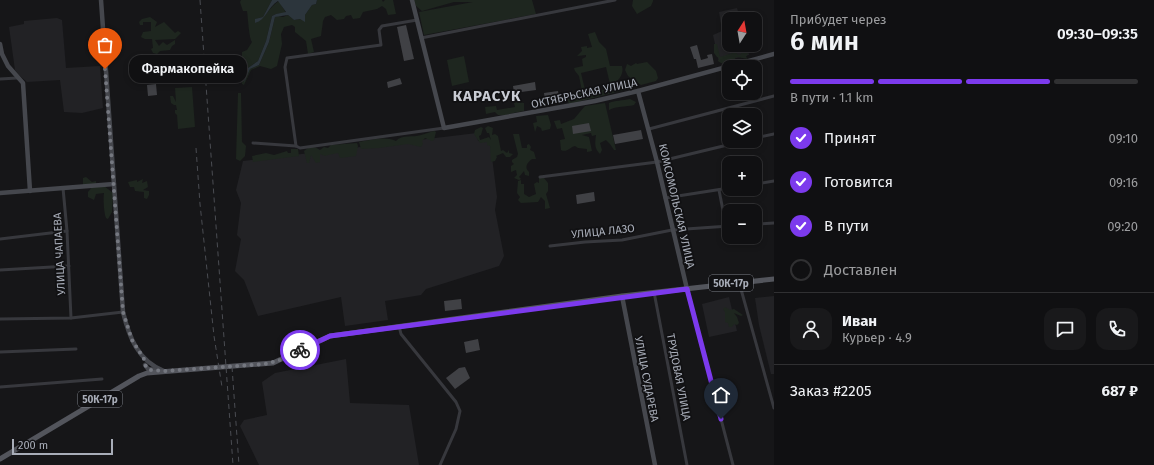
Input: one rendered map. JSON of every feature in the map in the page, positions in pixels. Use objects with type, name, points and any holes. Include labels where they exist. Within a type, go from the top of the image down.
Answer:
[{"type":"main road","name":"50К-17р","points":[[0,459],[139,376],[149,372],[265,364],[280,360],[310,344],[330,336],[622,296],[774,278]]},
{"type":"street","points":[[101,0],[123,312],[132,340],[147,364],[149,372]]},
{"type":"street","points":[[412,0],[444,128]]},
{"type":"street","points":[[421,38],[615,0]]},
{"type":"street","points":[[296,146],[285,67],[287,58],[381,45],[379,30],[382,26],[417,20]]},
{"type":"street","points":[[0,44],[5,61],[17,78],[23,83],[30,191]]},
{"type":"street","name":"ОКТЯБРЬСКАЯ УЛИЦА","points":[[253,143],[296,146],[300,148],[444,128],[551,110],[638,91],[774,54]]},
{"type":"street","points":[[0,79],[17,78]]},
{"type":"street","name":"КОМСОМОЛЬСКАЯ УЛИЦА","points":[[638,91],[649,129],[672,230],[733,465]]},
{"type":"street","points":[[649,129],[774,96]]},
{"type":"street","points":[[762,137],[774,134]]},
{"type":"street","points":[[540,177],[657,162],[722,146]]},
{"type":"street","points":[[762,183],[774,182]]},
{"type":"street","points":[[0,193],[114,184]]},
{"type":"street","name":"УЛИЦА ЧАПАЕВА","points":[[63,188],[67,231],[71,318]]},
{"type":"street","points":[[665,198],[722,189]]},
{"type":"street","points":[[719,190],[722,204]]},
{"type":"street","points":[[762,224],[774,223]]},
{"type":"street","name":"УЛИЦА ЛАЗО","points":[[550,246],[622,240],[672,230],[722,226]]},
{"type":"street","points":[[0,239],[67,231]]},
{"type":"street","points":[[0,270],[69,266]]},
{"type":"street","points":[[739,282],[774,408]]},
{"type":"street","name":"ТРУДОВАЯ УЛИЦА","points":[[654,292],[687,465]]},
{"type":"street","name":"УЛИЦА СУДАРЕВА","points":[[622,296],[655,465]]},
{"type":"street","points":[[0,319],[71,318],[123,312]]},
{"type":"street","points":[[399,326],[401,334],[456,402],[460,411],[456,429],[440,465]]},
{"type":"street","points":[[0,352],[76,350]]},
{"type":"street","points":[[147,364],[164,371]]},
{"type":"street","points":[[139,376],[147,364]]},
{"type":"street","points":[[0,387],[102,379]]},
{"type":"shaded area","points":[[241,0],[272,0],[263,17],[279,1],[286,13],[272,16],[266,41],[258,61],[245,70],[245,80],[250,69],[259,65],[269,42],[275,17],[283,17],[288,15],[294,20],[300,19],[305,21],[305,15],[312,5],[316,4],[317,0],[382,0],[383,2],[385,0],[393,0],[396,14],[388,15],[386,9],[382,6],[377,9],[363,12],[360,18],[353,19],[351,15],[346,16],[344,19],[337,20],[331,15],[325,17],[321,36],[311,39],[314,52],[308,54],[306,41],[295,32],[295,27],[292,25],[284,27],[281,34],[282,44],[277,66],[271,69],[260,66],[251,70],[244,85],[242,84],[239,62],[242,52],[247,50],[252,42],[249,32],[247,11],[243,11],[240,2]],"holes":[[[263,17],[259,21],[255,23],[256,19]]]},
{"type":"shaded area","points":[[272,0],[317,0],[316,4],[312,5],[305,15],[305,22],[300,19],[294,20],[288,15],[275,17],[269,42],[259,65],[250,69],[244,83],[246,74],[245,70],[258,61],[266,41],[272,16],[286,12],[278,1],[262,19],[255,23],[255,19],[263,17]]},
{"type":"shaded area","points":[[414,0],[532,0],[536,14],[424,35],[419,12],[473,2],[454,2],[422,11],[416,6]]},
{"type":"shaded area","points":[[633,0],[653,1],[651,6],[637,14],[632,6]]},
{"type":"shaded area","points":[[737,8],[738,12],[722,12],[722,31],[719,12]]},
{"type":"shaded area","points":[[150,17],[157,22],[155,27],[164,22],[175,33],[178,31],[181,33],[175,39],[155,40],[159,46],[163,42],[167,45],[175,40],[175,44],[170,50],[160,51],[157,54],[153,53],[151,49],[153,48],[152,39],[145,39],[141,37],[143,32],[151,31],[151,22],[143,22],[143,25],[140,25],[139,22],[142,19]]},
{"type":"shaded area","points":[[57,18],[62,20],[66,68],[100,66],[103,108],[82,113],[64,112],[60,80],[27,82],[15,70],[9,27],[24,24],[24,21]]},
{"type":"shaded area","points":[[722,31],[722,52],[748,52],[749,55],[722,60],[719,62],[713,35]]},
{"type":"shaded area","points":[[595,32],[599,42],[606,49],[610,66],[622,66],[621,76],[614,84],[616,88],[624,86],[625,90],[569,104],[566,95],[582,91],[579,76],[574,68],[583,66],[582,59],[586,57],[586,55],[577,56],[582,51],[581,47],[592,47],[588,34]],"holes":[[[606,67],[611,88],[586,94],[581,73]]]},
{"type":"shaded area","points":[[714,44],[717,44],[720,57],[736,52],[738,55],[742,52],[749,52],[746,57],[748,59],[737,57],[733,60],[722,60],[722,63],[718,61],[719,58],[714,53]]},
{"type":"shaded area","points":[[464,56],[469,82],[452,86],[447,60]]},
{"type":"shaded area","points":[[647,62],[656,71],[658,78],[656,81],[641,85],[628,76],[625,70],[627,64],[631,66],[636,63]]},
{"type":"shaded area","points":[[192,87],[195,127],[178,129],[177,115],[175,113],[175,110],[177,110],[176,105],[171,103],[170,96],[173,96],[176,102],[175,88]]},
{"type":"shaded area","points":[[238,93],[241,93],[242,142],[246,146],[245,156],[240,161],[236,159]]},
{"type":"shaded area","points":[[630,99],[636,102],[634,105],[609,110],[609,103]]},
{"type":"shaded area","points":[[514,103],[524,103],[524,111],[504,115],[498,115],[495,112],[486,114],[485,107],[496,106],[497,110],[515,107]]},
{"type":"shaded area","points":[[605,103],[616,150],[614,150],[606,140],[600,143],[602,150],[600,154],[595,143],[596,135],[592,136],[591,133],[582,135],[589,137],[592,151],[587,152],[587,149],[578,148],[575,146],[567,150],[561,150],[560,140],[565,139],[562,128],[557,129],[554,121],[560,120],[561,124],[574,119],[585,106]]},
{"type":"shaded area","points":[[548,115],[551,125],[550,129],[542,131],[541,128],[537,126],[535,132],[533,123],[537,122],[536,116]]},
{"type":"shaded area","points":[[488,126],[493,128],[492,135],[495,134],[498,136],[501,151],[503,150],[507,153],[509,150],[509,153],[513,154],[510,157],[506,157],[503,153],[496,156],[495,161],[491,162],[490,146],[487,145],[487,142],[480,143],[474,134],[475,130],[481,127],[483,128],[481,135],[479,136],[480,140],[489,137],[491,140],[489,133],[487,133],[485,128]]},
{"type":"shaded area","points":[[434,131],[436,132],[434,140],[432,141],[425,138],[422,141],[423,144],[421,147],[408,144],[361,149],[359,142],[373,139],[396,141],[404,137],[418,136]]},
{"type":"shaded area","points":[[477,133],[478,141],[490,141],[497,197],[495,210],[504,256],[499,266],[426,289],[421,295],[385,301],[388,320],[345,326],[341,297],[258,316],[244,280],[235,271],[241,239],[237,235],[241,203],[236,190],[243,161]]},
{"type":"shaded area","points":[[513,134],[519,134],[522,148],[527,148],[527,145],[529,144],[531,147],[530,150],[534,152],[536,159],[532,159],[527,165],[529,176],[525,175],[524,171],[519,177],[521,179],[519,180],[514,178],[517,175],[516,170],[511,172],[511,166],[514,164],[512,160],[517,157],[518,154]]},
{"type":"shaded area","points":[[357,143],[358,146],[356,156],[340,158],[338,153],[325,156],[320,154],[320,162],[316,163],[311,155],[309,163],[307,163],[304,151],[310,147],[320,150],[324,147],[328,148],[331,145]]},
{"type":"shaded area","points":[[291,149],[298,149],[299,156],[253,162],[252,156],[266,153],[274,155],[287,151],[288,153],[291,153]]},
{"type":"shaded area","points":[[86,177],[92,182],[96,181],[96,184],[104,186],[113,193],[112,212],[108,219],[106,218],[105,213],[104,193],[96,194],[94,200],[88,197],[88,192],[93,186],[83,185],[83,178]]},
{"type":"shaded area","points":[[539,178],[544,178],[548,183],[548,191],[546,194],[550,208],[545,209],[545,201],[541,197],[538,202],[521,203],[518,200],[520,197],[517,193],[518,181],[521,180],[521,184],[524,184],[524,194],[529,197],[536,194],[534,184],[537,182],[539,183]]},
{"type":"shaded area","points":[[143,179],[142,183],[147,181],[148,187],[143,190],[149,191],[147,199],[144,198],[144,192],[135,191],[134,187],[130,187],[128,182],[137,180],[137,182]]},
{"type":"shaded area","points":[[774,296],[774,374],[771,374],[759,325],[755,298]]},
{"type":"shaded area","points":[[729,297],[737,331],[709,337],[702,304]]},
{"type":"shaded area","points":[[725,307],[730,310],[734,309],[743,315],[741,316],[734,313],[739,323],[737,325],[734,324],[732,327],[729,327],[728,323],[725,322],[725,312],[723,309]]},
{"type":"shaded area","points":[[346,359],[350,403],[409,405],[419,465],[259,465],[240,426],[244,420],[267,415],[262,382],[275,373]]},
{"type":"building","points":[[406,25],[414,59],[404,61],[397,27]]},
{"type":"building","points":[[697,45],[701,60],[708,58],[707,55],[712,54],[714,64],[698,68],[696,59],[694,59],[690,47]]},
{"type":"building","points":[[400,78],[402,84],[388,88],[387,82]]},
{"type":"building","points":[[535,82],[536,90],[514,93],[513,86]]},
{"type":"building","points":[[156,84],[157,95],[148,96],[147,85]]},
{"type":"building","points":[[558,91],[559,98],[545,100],[544,93]]},
{"type":"building","points":[[589,123],[591,131],[573,134],[572,126]]},
{"type":"building","points":[[641,130],[643,139],[615,144],[613,135]]},
{"type":"building","points":[[594,192],[595,201],[577,204],[576,195]]},
{"type":"building","points":[[461,299],[462,309],[445,311],[444,301]]},
{"type":"building","points":[[478,339],[480,350],[466,353],[464,342]]},
{"type":"building","points":[[465,367],[470,378],[455,389],[446,378],[459,368]]},
{"type":"railway","points":[[200,0],[233,465]]},
{"type":"railway","points":[[196,148],[200,204],[214,336],[222,387]]},
{"type":"railway","points":[[232,367],[239,465]]},
{"type":"way so far","points":[[105,69],[123,312],[132,340],[144,359],[146,367],[151,370],[164,371],[265,364],[273,363],[300,350]]},
{"type":"place","name":"Фармакопейка","points":[[105,69]]},
{"type":"district","name":"КАРАСУК","points":[[487,96]]},
{"type":"route","points":[[300,350],[322,338],[330,336],[622,296],[687,289],[721,419]]}]
